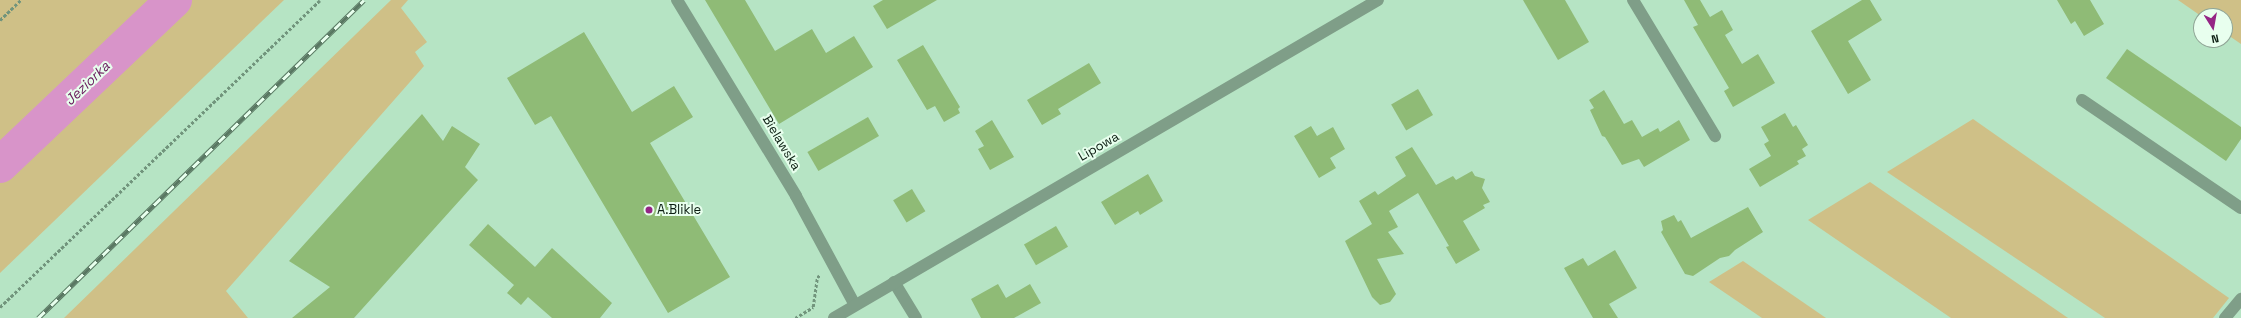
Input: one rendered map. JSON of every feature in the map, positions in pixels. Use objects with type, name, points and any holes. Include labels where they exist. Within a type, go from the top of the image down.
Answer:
[{"type":"street","name":"Bielawska","points":[[677,0],[796,196],[855,305]]},
{"type":"street","name":"Lipowa","points":[[834,318],[1378,0]]},
{"type":"street","points":[[1633,0],[1715,136]]},
{"type":"street","points":[[2082,100],[2241,208]]},
{"type":"street","points":[[894,282],[916,318]]},
{"type":"street","points":[[2225,318],[2241,299]]},
{"type":"path","points":[[0,20],[21,0]]},
{"type":"path","points":[[0,307],[320,0]]},
{"type":"path","points":[[795,318],[813,307],[817,277],[834,266]]},
{"type":"shaded area","points":[[0,0],[284,0],[0,273]]},
{"type":"shaded area","points":[[391,0],[408,0],[401,8],[427,42],[415,52],[424,66],[226,291],[248,318],[64,318]]},
{"type":"shaded area","points":[[2178,0],[2241,0],[2241,44],[2233,38],[2233,8],[2193,8],[2193,10]]},
{"type":"shaded area","points":[[1973,119],[2229,298],[2213,318],[2105,318],[1887,172]]},
{"type":"shaded area","points":[[1870,182],[2068,318],[1951,318],[1808,220]]},
{"type":"shaded area","points":[[1743,261],[1826,318],[1762,318],[1709,282]]},
{"type":"building","points":[[705,0],[745,0],[775,51],[812,29],[826,53],[854,36],[873,67],[779,124]]},
{"type":"building","points":[[883,0],[937,0],[887,29],[873,6]]},
{"type":"building","points":[[1523,0],[1565,0],[1589,42],[1558,60]]},
{"type":"building","points":[[1684,0],[1700,0],[1710,17],[1722,10],[1733,30],[1725,35],[1742,64],[1758,54],[1775,83],[1733,107],[1724,91],[1729,88],[1693,27],[1698,25]]},
{"type":"building","points":[[1862,0],[1870,0],[1882,20],[1848,41],[1871,80],[1848,94],[1811,31]]},
{"type":"building","points":[[2057,0],[2090,0],[2104,24],[2084,36],[2075,21],[2071,24]]},
{"type":"building","name":"A.Blikle","points":[[584,32],[632,112],[674,86],[693,117],[650,143],[730,277],[668,313],[551,116],[535,125],[507,78]]},
{"type":"building","points":[[923,45],[960,107],[958,109],[960,113],[944,122],[935,106],[927,110],[897,60]]},
{"type":"building","points":[[2127,49],[2241,127],[2241,139],[2226,161],[2106,78]]},
{"type":"building","points":[[1089,63],[1101,83],[1058,109],[1061,114],[1042,125],[1027,100]]},
{"type":"building","points":[[1418,89],[1433,115],[1406,130],[1391,104]]},
{"type":"building","points":[[1604,90],[1624,124],[1632,120],[1642,137],[1658,128],[1660,132],[1679,120],[1690,140],[1644,167],[1639,159],[1622,165],[1605,137],[1602,136],[1590,110],[1594,108],[1589,100]]},
{"type":"building","points":[[1785,113],[1793,127],[1796,125],[1808,145],[1802,149],[1806,156],[1797,161],[1799,164],[1760,187],[1749,169],[1771,156],[1764,144],[1769,141],[1761,127]]},
{"type":"building","points":[[422,114],[443,141],[452,126],[480,144],[465,167],[478,180],[354,318],[292,318],[330,287],[289,261]]},
{"type":"building","points":[[868,117],[879,136],[818,171],[807,152]]},
{"type":"building","points":[[992,120],[1014,157],[990,170],[978,149],[984,146],[975,131]]},
{"type":"building","points":[[1311,126],[1317,136],[1333,127],[1345,149],[1330,158],[1336,168],[1319,178],[1294,136]]},
{"type":"building","points":[[1412,147],[1436,185],[1453,176],[1456,180],[1472,171],[1475,176],[1485,179],[1482,188],[1490,202],[1483,205],[1485,208],[1463,221],[1480,250],[1456,264],[1446,247],[1449,246],[1418,193],[1389,211],[1398,227],[1388,232],[1404,254],[1377,259],[1396,294],[1390,302],[1380,305],[1372,297],[1345,241],[1372,224],[1359,201],[1375,191],[1378,195],[1406,176],[1395,157]]},
{"type":"building","points":[[1148,174],[1163,201],[1140,215],[1138,211],[1115,225],[1101,202]]},
{"type":"building","points":[[912,189],[925,211],[907,223],[893,200]]},
{"type":"building","points":[[1748,207],[1763,232],[1735,250],[1729,256],[1720,258],[1693,276],[1685,274],[1661,232],[1663,230],[1661,221],[1674,215],[1678,222],[1681,220],[1691,238]]},
{"type":"building","points":[[488,224],[535,267],[552,248],[612,303],[600,318],[552,318],[528,297],[521,305],[507,293],[514,285],[469,245]]},
{"type":"building","points":[[1056,226],[1068,247],[1036,265],[1024,245]]},
{"type":"building","points":[[1615,250],[1637,288],[1609,304],[1618,318],[1593,318],[1564,268],[1583,258],[1588,266]]},
{"type":"building","points":[[998,284],[1006,298],[1030,284],[1041,303],[1014,318],[981,318],[971,299]]},
{"type":"waterway","name":"Jeziorka","points":[[0,165],[174,0]]},
{"type":"railway","points":[[38,318],[364,0]]},
{"type":"place","name":"A.Blikle","points":[[649,210]]}]
